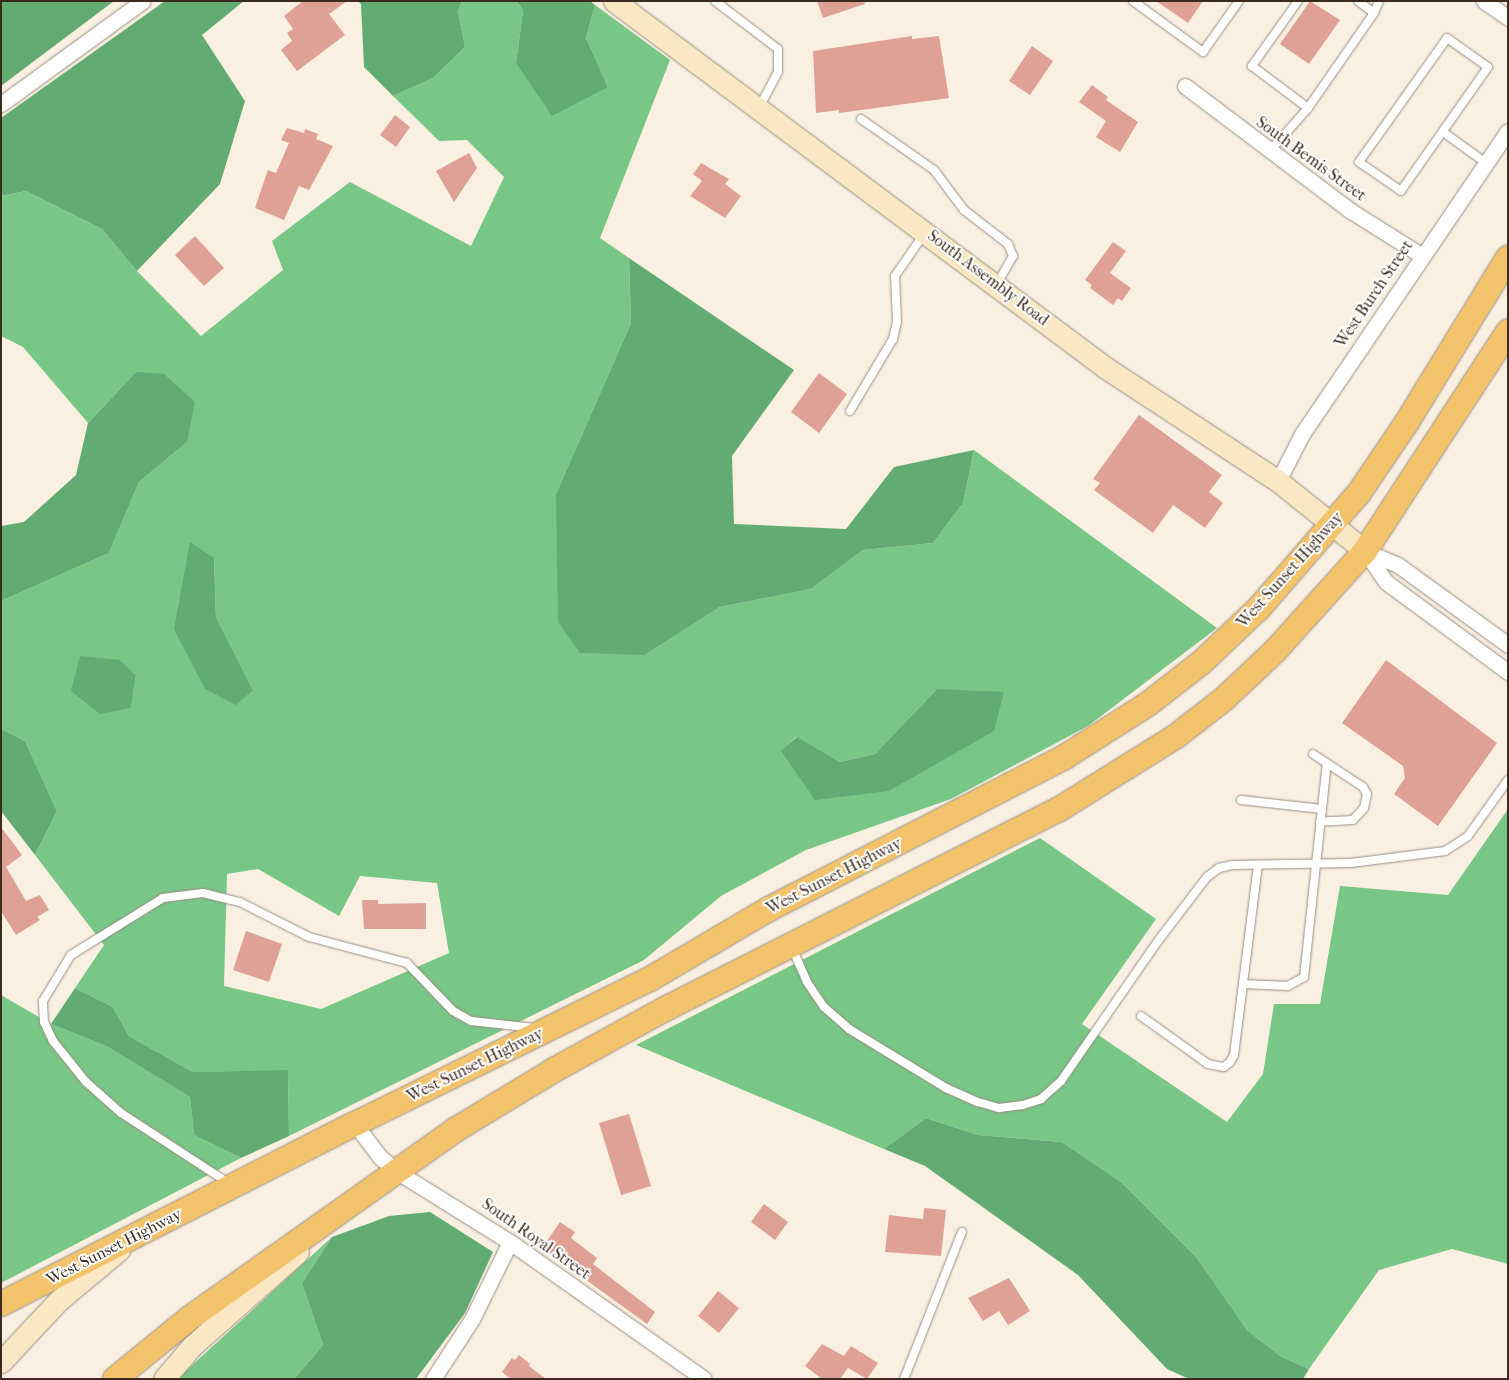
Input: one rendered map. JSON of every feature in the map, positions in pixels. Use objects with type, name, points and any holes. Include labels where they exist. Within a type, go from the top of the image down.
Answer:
[{"type":"main road","name":"West Sunset Highway","points":[[1,1304],[355,1124],[650,978],[769,909],[1035,773],[1126,720],[1167,690],[1228,639],[1276,590],[1331,524],[1378,465],[1500,283],[1508,258]]},
{"type":"main road","points":[[115,1379],[191,1317],[365,1192],[455,1130],[554,1070],[790,943],[1058,810],[1175,737],[1224,700],[1275,651],[1365,551],[1508,332]]},
{"type":"street","points":[[1,104],[144,1]]},
{"type":"street","name":"South Assembly Road","points":[[614,1],[926,231],[1106,368],[1278,481],[1365,551],[1398,566],[1508,645]]},
{"type":"street","points":[[1489,3],[1508,18]]},
{"type":"street","name":"South Bemis Street","points":[[1184,86],[1351,211],[1421,255]]},
{"type":"street","name":"West Burch Street","points":[[1278,481],[1302,434],[1421,255],[1508,131]]},
{"type":"street","name":"South Assembly Road","points":[[1365,551],[1386,582],[1508,672]]},
{"type":"street","name":"South Royal Street","points":[[355,1124],[380,1157],[396,1171],[510,1242],[704,1379]]},
{"type":"street","points":[[164,1379],[191,1347],[365,1192]]},
{"type":"street","points":[[1,1362],[58,1301],[138,1234]]},
{"type":"street","points":[[433,1379],[472,1319],[510,1242]]},
{"type":"lane","points":[[1133,1],[1203,52],[1239,1]]},
{"type":"lane","points":[[1298,1],[1252,66],[1308,108]]},
{"type":"lane","points":[[1358,1],[1374,13]]},
{"type":"lane","points":[[1270,151],[1308,108],[1374,13],[1379,1]]},
{"type":"lane","points":[[718,2],[778,49],[778,72],[759,107]]},
{"type":"lane","points":[[1447,38],[1488,67],[1443,132],[1401,191],[1359,162],[1447,38]]},
{"type":"lane","points":[[861,119],[934,170],[964,210],[1008,244],[1014,256],[997,284]]},
{"type":"lane","points":[[1443,132],[1486,163]]},
{"type":"lane","points":[[850,412],[893,339],[897,322],[895,276],[926,231]]},
{"type":"lane","points":[[1313,754],[1363,787],[1366,802],[1353,820],[1320,822]]},
{"type":"lane","points":[[1243,984],[1288,986],[1304,977],[1314,864],[1327,763]]},
{"type":"lane","points":[[790,943],[807,982],[824,1007],[849,1029],[946,1088],[978,1102],[998,1108],[1023,1105],[1041,1099],[1061,1081],[1158,941],[1201,890],[1207,877],[1219,868],[1232,865],[1314,864],[1388,860],[1445,851],[1468,836],[1508,780]]},
{"type":"lane","points":[[1241,800],[1321,809]]},
{"type":"lane","points":[[1141,1016],[1208,1064],[1224,1066],[1234,1055],[1258,865]]},
{"type":"lane","points":[[234,1187],[121,1113],[86,1082],[53,1040],[44,1022],[43,1001],[71,955],[163,898],[203,893],[240,902],[309,937],[407,963],[454,1011],[471,1021],[548,1029]]},
{"type":"lane","points":[[904,1379],[962,1232]]},
{"type":"green space","points":[[1,1],[114,1],[1,86]]},
{"type":"green space","points":[[165,1],[244,1],[202,35],[245,101],[220,184],[137,271],[102,229],[26,191],[1,196],[1,118]]},
{"type":"green space","points":[[358,1],[462,1],[458,11],[465,47],[433,78],[393,96],[364,67],[361,4]]},
{"type":"green space","points":[[462,1],[517,1],[523,11],[516,63],[608,87],[586,38],[595,5],[670,60],[600,238],[629,258],[631,323],[556,494],[645,655],[720,607],[811,589],[863,550],[933,543],[963,503],[974,450],[1217,628],[1088,726],[951,799],[806,850],[721,896],[644,960],[289,1136],[288,1071],[193,1072],[129,1036],[113,1007],[75,988],[104,945],[35,855],[57,811],[25,741],[1,729],[1,601],[109,553],[139,482],[187,442],[136,372],[88,423],[23,347],[1,336],[1,196],[26,191],[102,229],[137,271],[201,336],[283,270],[272,241],[350,182],[471,246],[504,177],[467,140],[439,141],[393,96],[433,78],[465,47],[458,11]],"holes":[[[214,558],[216,617],[253,690],[174,629]],[[120,660],[136,675],[131,707]],[[937,689],[889,791],[781,752],[796,737],[840,762],[875,754]],[[258,869],[339,916],[360,876],[437,883],[449,953],[321,1009],[224,986],[227,874]]]},
{"type":"green space","points":[[517,1],[590,1],[595,5],[586,38],[608,87],[552,116],[516,63],[523,11]]},
{"type":"green space","points":[[629,258],[794,370],[732,456],[734,524],[846,529],[894,467],[974,450],[963,503],[933,543],[863,550],[811,589],[720,607],[645,655],[580,653],[558,622],[556,494],[631,323]]},
{"type":"green space","points":[[136,372],[164,374],[195,402],[187,442],[139,482],[109,553],[1,601],[1,526],[24,522],[76,475],[88,423]]},
{"type":"green space","points":[[190,542],[214,558],[216,617],[253,690],[236,705],[205,689],[174,629]]},
{"type":"green space","points":[[80,656],[120,660],[136,675],[131,708],[100,714],[71,691]]},
{"type":"green space","points":[[937,689],[1004,692],[994,731],[889,791],[815,800],[781,751],[797,737],[840,762],[875,754]]},
{"type":"green space","points":[[1,729],[25,741],[57,811],[35,855],[1,811]]},
{"type":"green space","points":[[1508,809],[1508,1264],[1452,1249],[1379,1270],[1309,1369],[1280,1356],[1247,1330],[1197,1258],[1121,1182],[1062,1142],[978,1135],[926,1118],[884,1149],[636,1045],[1040,838],[1156,919],[1082,1024],[1227,1122],[1263,1074],[1274,1004],[1320,1004],[1340,886],[1448,895]]},
{"type":"green space","points":[[75,988],[113,1007],[129,1036],[193,1072],[288,1070],[289,1136],[241,1158],[194,1135],[190,1097],[106,1046],[51,1024]]},
{"type":"green space","points":[[1,995],[51,1024],[106,1046],[190,1097],[194,1135],[241,1158],[1,1283]]},
{"type":"green space","points":[[926,1118],[978,1135],[1062,1142],[1121,1182],[1197,1258],[1247,1330],[1280,1356],[1309,1369],[1303,1379],[1189,1379],[1167,1369],[1078,1275],[925,1166],[884,1149]]},
{"type":"green space","points":[[430,1212],[493,1252],[465,1313],[416,1379],[294,1379],[323,1345],[302,1283],[332,1237],[389,1216]]},
{"type":"green space","points":[[332,1237],[302,1283],[323,1345],[294,1379],[177,1379]]},
{"type":"building","points":[[303,1],[347,1],[329,14],[345,35],[297,71],[281,50],[292,41],[287,33],[293,29],[284,16]]},
{"type":"building","points":[[817,1],[864,1],[865,4],[823,18]]},
{"type":"building","points":[[1156,1],[1203,1],[1188,23]]},
{"type":"building","points":[[1310,1],[1340,20],[1309,64],[1280,44]]},
{"type":"building","points":[[912,36],[912,39],[939,36],[949,98],[839,113],[839,110],[816,113],[813,51]]},
{"type":"building","points":[[1032,46],[1053,61],[1030,95],[1009,81]]},
{"type":"building","points":[[1092,85],[1108,97],[1106,100],[1138,122],[1120,152],[1096,137],[1106,121],[1079,102]]},
{"type":"building","points":[[395,115],[410,127],[396,147],[380,135]]},
{"type":"building","points":[[287,128],[304,133],[305,129],[318,134],[316,139],[333,146],[309,190],[299,186],[284,220],[255,208],[268,170],[276,173],[289,143],[281,140]]},
{"type":"building","points":[[469,153],[477,168],[454,202],[436,171]]},
{"type":"building","points":[[701,163],[729,179],[725,184],[741,196],[725,218],[690,196],[702,181],[693,174]]},
{"type":"building","points":[[195,236],[224,268],[204,286],[175,255]]},
{"type":"building","points":[[1113,242],[1126,251],[1110,273],[1131,288],[1122,301],[1118,298],[1113,305],[1090,288],[1092,285],[1085,280]]},
{"type":"building","points":[[819,373],[847,394],[819,433],[791,412]]},
{"type":"building","points":[[1139,415],[1222,475],[1209,492],[1223,503],[1205,528],[1173,505],[1153,533],[1094,490],[1100,483],[1093,479]]},
{"type":"building","points":[[1386,660],[1497,743],[1438,826],[1394,794],[1405,778],[1403,766],[1342,723]]},
{"type":"building","points":[[1,827],[22,855],[6,867],[26,901],[40,895],[49,910],[37,917],[40,920],[16,935],[1,911]]},
{"type":"building","points":[[362,900],[378,900],[378,904],[426,903],[426,929],[364,929]]},
{"type":"building","points":[[246,931],[282,944],[269,982],[233,970]]},
{"type":"building","points":[[629,1114],[651,1186],[621,1195],[599,1123]]},
{"type":"building","points":[[764,1204],[788,1222],[775,1240],[751,1222]]},
{"type":"building","points":[[924,1208],[946,1210],[941,1256],[885,1252],[889,1215],[923,1219]]},
{"type":"building","points":[[560,1222],[575,1232],[571,1238],[597,1258],[593,1264],[655,1312],[647,1324],[542,1248]]},
{"type":"building","points":[[1009,1278],[1030,1311],[1008,1325],[999,1311],[983,1321],[968,1298]]},
{"type":"building","points":[[718,1291],[739,1308],[719,1333],[698,1316]]},
{"type":"building","points":[[822,1344],[844,1356],[851,1346],[878,1363],[867,1379],[848,1368],[840,1379],[822,1379],[805,1366]]},
{"type":"building","points":[[519,1355],[530,1364],[529,1366],[546,1379],[511,1379],[502,1372],[512,1358],[515,1360]]}]
